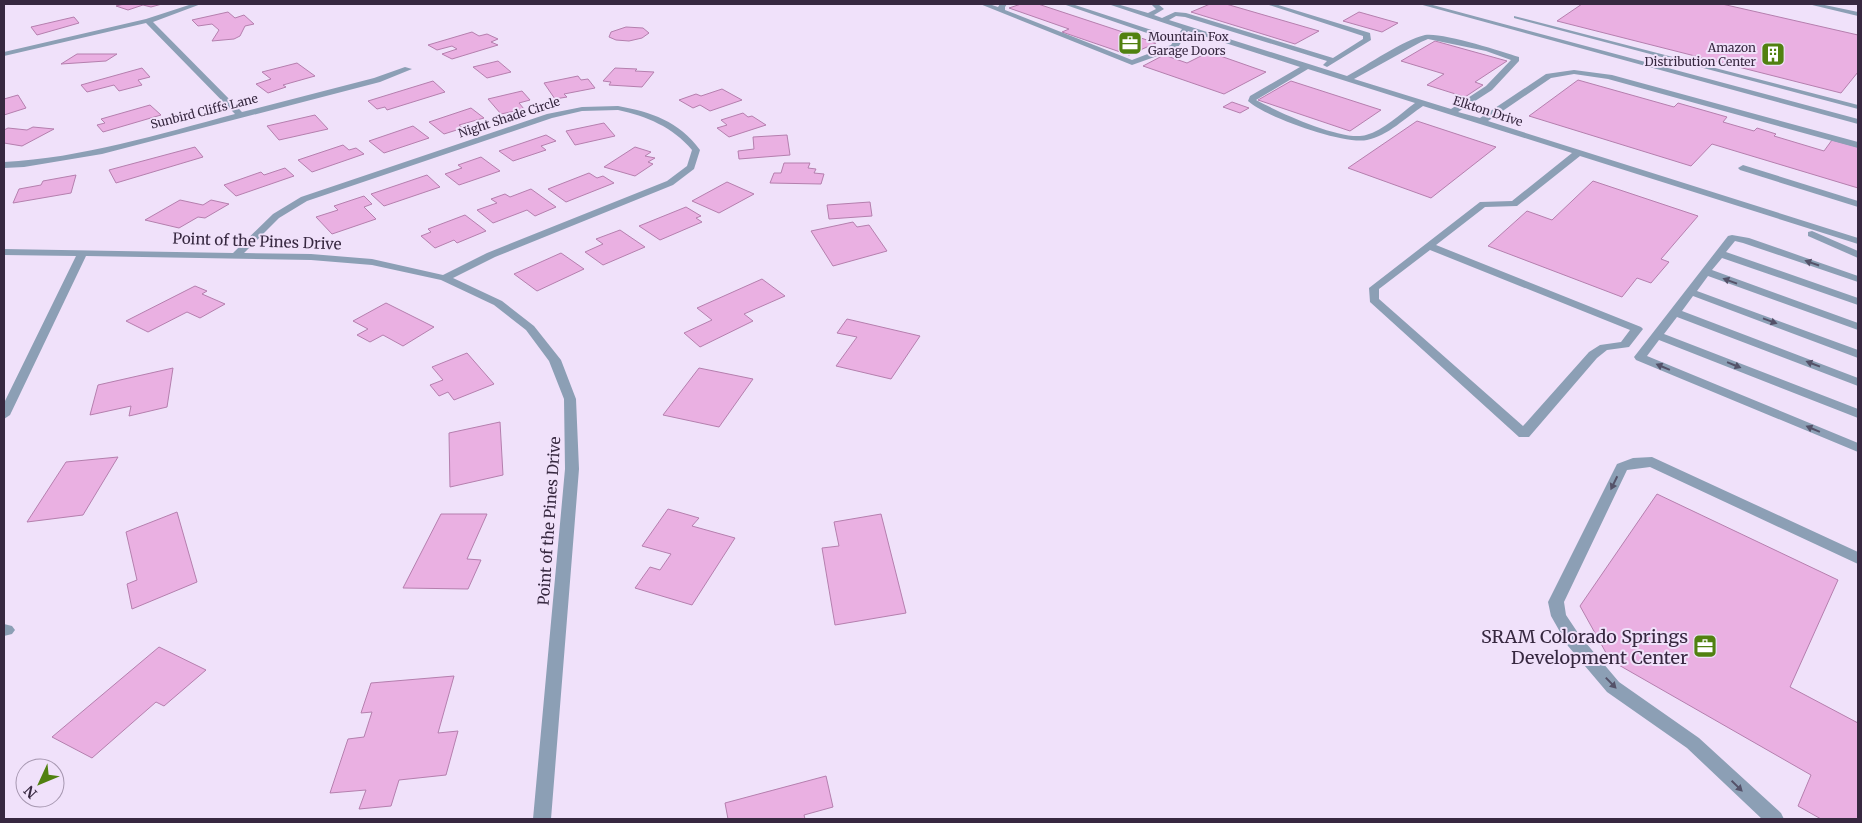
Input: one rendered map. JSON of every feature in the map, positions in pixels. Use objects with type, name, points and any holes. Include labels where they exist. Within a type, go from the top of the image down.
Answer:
[{"type":"street","points":[[4,54],[148,21],[198,4]]},
{"type":"street","points":[[983,4],[1003,7],[1132,63],[1174,47],[1186,28]]},
{"type":"street","points":[[1066,4],[1177,41]]},
{"type":"street","name":"Elkton Drive","points":[[1111,4],[1858,241]]},
{"type":"street","points":[[1148,16],[1161,9],[1154,4]]},
{"type":"street","points":[[1269,4],[1367,36],[1367,40],[1318,70]]},
{"type":"street","points":[[1422,4],[1858,122]]},
{"type":"street","points":[[1811,4],[1858,14]]},
{"type":"street","points":[[1163,20],[1175,14],[1186,14],[1334,60]]},
{"type":"street","points":[[1516,17],[1858,107]]},
{"type":"street","points":[[148,21],[240,115]]},
{"type":"street","points":[[1348,79],[1418,40],[1428,37],[1488,49],[1516,59],[1489,88],[1452,112]]},
{"type":"street","points":[[1307,66],[1253,98],[1252,101],[1284,117],[1321,129],[1350,137],[1367,138],[1421,103]]},
{"type":"street","name":"Sunbird Cliffs Lane","points":[[4,165],[33,163],[102,150],[377,80],[408,69]]},
{"type":"street","points":[[1480,122],[1549,76],[1574,72],[1609,76],[1858,145]]},
{"type":"street","name":"Night Shade Circle","points":[[236,255],[276,216],[304,199],[566,112],[618,108],[647,114],[685,136],[696,150],[691,167],[670,183],[490,255],[444,278]]},
{"type":"street","points":[[1428,245],[1637,329],[1625,345],[1604,346],[1593,355],[1524,434],[1374,300],[1374,288],[1428,245],[1482,204],[1514,204],[1578,153]]},
{"type":"street","points":[[1744,168],[1858,204]]},
{"type":"street","points":[[1674,184],[1817,236],[1858,255]]},
{"type":"street","points":[[1858,280],[1745,240],[1732,238],[1640,357],[1858,448]]},
{"type":"street","name":"Point of the Pines Drive","points":[[4,252],[311,256],[372,262],[444,278],[498,303],[530,328],[555,360],[570,399],[572,469],[542,819]]},
{"type":"street","points":[[4,416],[83,252]]},
{"type":"street","points":[[1721,254],[1858,302]]},
{"type":"street","points":[[1707,272],[1858,327]]},
{"type":"street","points":[[1691,292],[1858,354]]},
{"type":"street","points":[[1675,312],[1858,382]]},
{"type":"street","points":[[1656,334],[1858,414]]},
{"type":"street","points":[[1775,819],[1693,743],[1613,686],[1574,641],[1559,616],[1556,602],[1622,467],[1633,463],[1652,462],[1858,558]]},
{"type":"building","points":[[124,4],[162,4],[151,7],[143,5],[128,10],[116,6]]},
{"type":"building","points":[[1021,4],[1038,4],[1156,43],[1129,55],[1062,32],[1069,29],[1009,8]]},
{"type":"building","points":[[1210,4],[1226,4],[1319,31],[1295,44],[1191,12]]},
{"type":"building","name":"Amazon Distribution Center","points":[[1582,4],[1722,4],[1858,35],[1858,72],[1841,93],[1557,21]]},
{"type":"building","points":[[228,12],[235,18],[244,15],[254,24],[245,26],[240,36],[234,39],[212,41],[219,30],[212,24],[198,26],[192,20]]},
{"type":"building","points":[[1359,12],[1398,23],[1382,32],[1343,21]]},
{"type":"building","points":[[74,17],[79,23],[37,35],[31,27]]},
{"type":"building","points":[[626,27],[643,28],[649,33],[642,38],[629,41],[616,40],[609,37],[611,32]]},
{"type":"building","points":[[472,32],[479,36],[487,34],[498,39],[491,42],[498,45],[452,59],[442,54],[457,49],[452,46],[437,50],[428,45]]},
{"type":"building","points":[[1435,41],[1507,61],[1475,82],[1483,85],[1465,97],[1427,85],[1444,74],[1401,61]]},
{"type":"building","points":[[1209,52],[1266,72],[1224,94],[1143,66],[1164,55],[1187,63]]},
{"type":"building","points":[[77,54],[117,54],[106,61],[61,64]]},
{"type":"building","points":[[498,61],[511,72],[487,78],[473,67]]},
{"type":"building","points":[[297,63],[315,76],[283,85],[286,87],[268,93],[256,84],[271,79],[262,72]]},
{"type":"building","points":[[142,68],[150,77],[138,80],[142,85],[119,91],[114,85],[87,92],[81,85]]},
{"type":"building","points":[[615,68],[654,72],[642,87],[609,85],[611,82],[603,81]]},
{"type":"building","points":[[578,76],[581,80],[588,79],[595,88],[564,94],[567,97],[555,99],[544,83]]},
{"type":"building","points":[[1578,80],[1674,107],[1678,103],[1727,117],[1723,122],[1754,131],[1757,128],[1776,134],[1774,136],[1824,151],[1832,140],[1858,147],[1858,188],[1712,144],[1691,166],[1529,116]]},
{"type":"building","points":[[433,81],[445,92],[387,110],[385,107],[377,109],[368,101]]},
{"type":"building","points":[[1291,81],[1381,110],[1350,131],[1258,100]]},
{"type":"building","points":[[722,89],[742,100],[710,111],[700,105],[693,108],[679,100],[696,94],[701,96]]},
{"type":"building","points":[[522,91],[530,100],[519,103],[524,109],[501,114],[488,99]]},
{"type":"building","points":[[18,95],[26,108],[4,115],[4,99]]},
{"type":"building","points":[[1232,102],[1249,108],[1240,113],[1223,107]]},
{"type":"building","points":[[150,105],[161,115],[103,132],[97,125],[105,123],[101,119]]},
{"type":"building","points":[[471,108],[484,118],[459,125],[463,128],[444,134],[429,122]]},
{"type":"building","points":[[743,113],[748,117],[752,116],[766,125],[729,137],[717,128],[727,125],[721,120]]},
{"type":"building","points":[[315,115],[328,129],[279,140],[267,126]]},
{"type":"building","points":[[1417,121],[1496,147],[1431,198],[1348,168]]},
{"type":"building","points":[[604,123],[615,136],[575,145],[566,131]]},
{"type":"building","points":[[413,126],[429,138],[384,153],[369,141]]},
{"type":"building","points":[[33,127],[54,129],[22,146],[4,143],[4,130],[8,128],[27,130]]},
{"type":"building","points":[[546,135],[556,141],[541,146],[546,150],[513,161],[499,151]]},
{"type":"building","points":[[787,135],[790,155],[739,159],[738,151],[754,149],[753,137]]},
{"type":"building","points":[[343,145],[349,150],[356,148],[364,154],[312,172],[298,160]]},
{"type":"building","points":[[195,147],[203,157],[116,183],[109,170]]},
{"type":"building","points":[[635,147],[651,152],[645,156],[655,158],[648,162],[653,164],[635,176],[604,167]]},
{"type":"building","points":[[481,157],[500,171],[459,185],[445,174],[462,168],[458,165]]},
{"type":"building","points":[[784,163],[810,163],[808,168],[816,169],[814,173],[824,174],[821,184],[770,183],[774,173],[781,173]]},
{"type":"building","points":[[285,168],[294,176],[236,196],[224,185],[261,172],[264,175]]},
{"type":"building","points":[[589,173],[597,178],[603,176],[614,183],[566,202],[548,189]]},
{"type":"building","points":[[76,175],[71,193],[13,203],[19,189],[41,185],[43,181]]},
{"type":"building","points":[[427,175],[440,187],[384,206],[371,194]]},
{"type":"building","points":[[1593,181],[1698,216],[1661,259],[1669,262],[1651,283],[1637,278],[1622,297],[1488,246],[1527,211],[1552,220]]},
{"type":"building","points":[[727,182],[754,194],[719,213],[692,201]]},
{"type":"building","points":[[531,189],[556,207],[535,216],[527,210],[493,223],[477,210],[497,203],[491,199],[505,194],[510,197]]},
{"type":"building","points":[[364,196],[372,204],[364,207],[376,219],[332,234],[316,217],[338,210],[334,206]]},
{"type":"building","points":[[180,200],[203,205],[211,200],[229,204],[205,218],[198,217],[179,228],[145,220]]},
{"type":"building","points":[[870,202],[872,216],[829,219],[827,205]]},
{"type":"building","points":[[686,207],[701,216],[696,218],[702,222],[660,240],[639,226]]},
{"type":"building","points":[[465,215],[486,231],[457,243],[454,240],[435,248],[421,236],[431,232],[428,229]]},
{"type":"building","points":[[853,222],[857,227],[869,225],[887,251],[833,266],[811,231]]},
{"type":"building","points":[[620,230],[645,247],[603,265],[585,252],[603,244],[596,239]]},
{"type":"building","points":[[561,253],[584,269],[537,291],[514,274]]},
{"type":"building","points":[[762,279],[785,296],[744,314],[753,321],[700,347],[684,333],[712,320],[697,308]]},
{"type":"building","points":[[195,286],[207,291],[202,294],[225,304],[200,318],[187,312],[148,332],[126,321]]},
{"type":"building","points":[[386,303],[434,327],[403,346],[383,335],[370,342],[357,335],[368,329],[353,321]]},
{"type":"building","points":[[847,319],[920,336],[891,379],[836,366],[857,337],[837,333]]},
{"type":"building","points":[[467,353],[494,384],[454,400],[448,392],[439,396],[430,385],[443,380],[432,367]]},
{"type":"building","points":[[173,368],[167,407],[129,416],[131,406],[90,415],[98,385]]},
{"type":"building","points":[[699,368],[753,379],[719,427],[663,415]]},
{"type":"building","points":[[500,422],[503,475],[450,487],[449,433]]},
{"type":"building","points":[[118,457],[83,515],[27,522],[66,462]]},
{"type":"building","name":"SRAM Colorado Springs Development Center","points":[[1657,494],[1838,580],[1790,687],[1858,723],[1858,819],[1821,819],[1798,806],[1811,775],[1610,660],[1580,606]]},
{"type":"building","points":[[668,509],[699,518],[692,526],[735,538],[692,605],[635,588],[650,567],[660,570],[671,554],[642,546]]},
{"type":"building","points":[[177,512],[197,582],[132,609],[127,584],[137,580],[126,532]]},
{"type":"building","points":[[441,514],[487,514],[467,559],[481,560],[468,589],[403,588]]},
{"type":"building","points":[[881,514],[906,613],[835,625],[822,548],[839,546],[834,522]]},
{"type":"building","points":[[159,647],[206,670],[164,706],[156,702],[92,758],[52,737]]},
{"type":"building","points":[[454,676],[438,733],[458,731],[446,775],[399,780],[391,806],[359,809],[366,790],[330,793],[348,739],[364,737],[372,712],[361,713],[371,683]]},
{"type":"building","points":[[826,776],[833,807],[804,815],[805,819],[728,819],[725,803]]},
{"type":"place","name":"Mountain Fox Garage Doors","points":[[1130,43]]},
{"type":"place","name":"Amazon Distribution Center","points":[[1773,54]]},
{"type":"place","name":"SRAM Colorado Springs Development Center","points":[[1705,646]]}]
